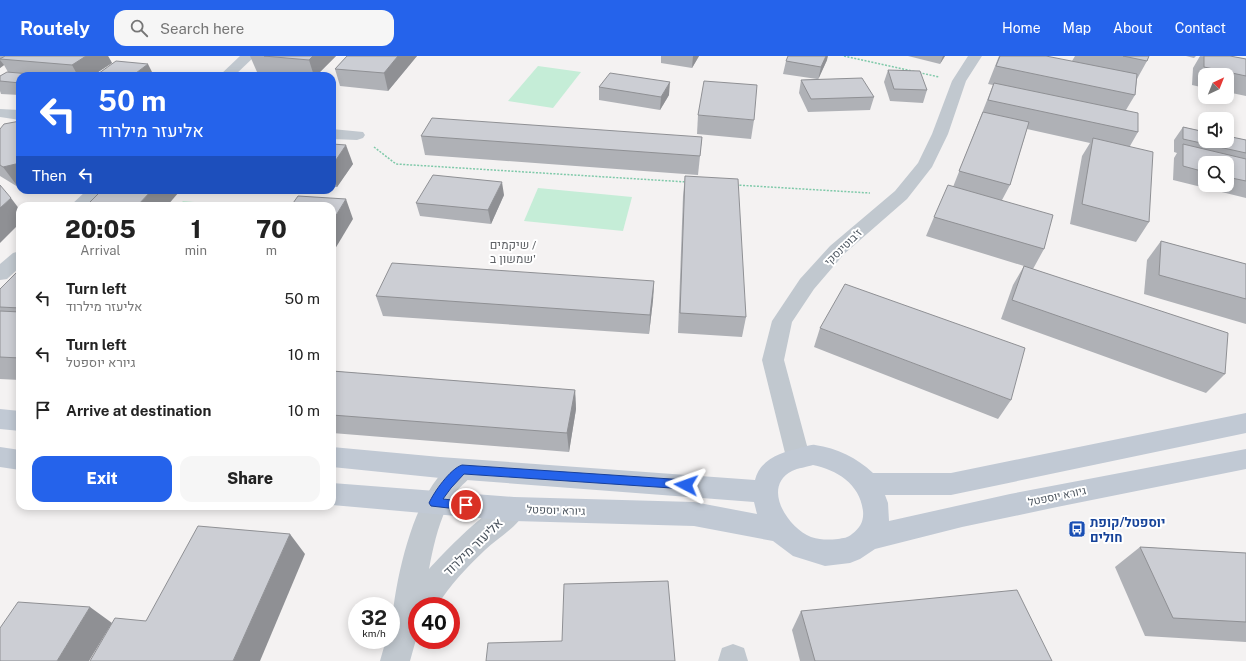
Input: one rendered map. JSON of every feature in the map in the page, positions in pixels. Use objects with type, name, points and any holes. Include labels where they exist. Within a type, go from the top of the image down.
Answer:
[{"type":"street","points":[[230,72],[248,56]]},
{"type":"street","name":"ז'בוטינסקי","points":[[798,456],[772,360],[782,320],[807,284],[837,250],[901,195],[926,164],[940,134],[959,81],[975,56]]},
{"type":"street","points":[[0,113],[16,115]]},
{"type":"street","points":[[336,134],[357,135]]},
{"type":"street","points":[[84,202],[92,194]]},
{"type":"street","points":[[0,274],[16,260]]},
{"type":"street","points":[[0,419],[16,421]]},
{"type":"street","points":[[867,484],[951,484],[1246,423]]},
{"type":"street","points":[[813,455],[828,458],[843,464],[856,472],[867,484],[874,497],[877,512],[876,525],[869,538],[858,547],[843,552],[826,553],[809,549],[793,541],[780,530],[770,518],[766,505],[765,492],[768,479],[775,469],[785,461],[798,456],[813,455]]},
{"type":"street","points":[[336,457],[406,466],[679,484],[765,492]]},
{"type":"street","points":[[0,458],[16,460]]},
{"type":"street","name":"גיורא יוספטל","points":[[869,538],[932,521],[1246,459]]},
{"type":"street","points":[[405,636],[420,545],[435,503],[447,484],[462,470]]},
{"type":"street","name":"גיורא יוספטל","points":[[336,494],[514,509],[694,514],[780,530]]},
{"type":"street","name":"אליעזר מילרוד","points":[[425,597],[454,562],[484,533],[514,509]]},
{"type":"path","points":[[844,56],[959,81]]},
{"type":"path","points":[[357,135],[396,164],[688,182]]},
{"type":"path","points":[[735,185],[901,195]]},
{"type":"green space","points":[[538,66],[581,72],[553,108],[508,101]]},
{"type":"green space","points":[[538,188],[632,197],[623,231],[524,221]]},
{"type":"building","points":[[5,56],[86,56],[72,65],[0,59]]},
{"type":"building","points":[[264,56],[313,56],[309,60]]},
{"type":"building","points":[[347,56],[398,56],[384,73],[335,69]]},
{"type":"building","points":[[788,56],[826,56],[821,67],[786,61]]},
{"type":"building","points":[[1000,56],[1046,56],[1137,74],[1135,95],[996,66]]},
{"type":"building","points":[[1123,56],[1149,56],[1147,61]]},
{"type":"building","points":[[1204,56],[1230,56],[1246,59],[1246,76],[1234,73],[1234,68],[1204,67]]},
{"type":"building","points":[[116,61],[148,64],[137,72],[101,72]]},
{"type":"building","points":[[888,70],[920,71],[927,90],[894,89]]},
{"type":"building","points":[[7,72],[16,73],[16,83],[0,81],[0,76]]},
{"type":"building","points":[[610,73],[670,82],[661,97],[599,87]]},
{"type":"building","points":[[862,78],[874,97],[811,99],[801,80]]},
{"type":"building","points":[[704,81],[757,85],[754,120],[698,115]]},
{"type":"building","points":[[994,83],[1138,113],[1138,132],[988,100]]},
{"type":"building","points":[[983,112],[1029,122],[1010,185],[959,171]]},
{"type":"building","points":[[432,118],[702,137],[700,156],[421,136]]},
{"type":"building","points":[[16,122],[16,164],[3,167],[0,165],[0,129],[4,124]]},
{"type":"building","points":[[1183,127],[1198,130],[1198,142],[1183,139]]},
{"type":"building","points":[[1234,137],[1246,140],[1246,153],[1224,148],[1234,148]]},
{"type":"building","points":[[1093,138],[1153,152],[1149,222],[1082,204]]},
{"type":"building","points":[[336,144],[346,145],[336,160]]},
{"type":"building","points":[[1183,144],[1233,156],[1198,156],[1198,170],[1183,166]]},
{"type":"building","points":[[1234,156],[1246,159],[1246,181],[1234,178]]},
{"type":"building","points":[[433,175],[502,182],[488,210],[416,203]]},
{"type":"building","points":[[685,176],[738,179],[746,317],[680,313]]},
{"type":"building","points":[[0,185],[11,198],[0,208]]},
{"type":"building","points":[[948,185],[1053,215],[1044,249],[934,217]]},
{"type":"building","points":[[98,194],[148,194],[141,202],[90,202]]},
{"type":"building","points":[[298,196],[346,199],[336,215],[336,202],[294,202]]},
{"type":"building","points":[[1161,241],[1246,264],[1246,299],[1159,275]]},
{"type":"building","points":[[392,263],[654,281],[650,315],[376,296]]},
{"type":"building","points":[[1024,266],[1228,333],[1225,374],[1012,300]]},
{"type":"building","points":[[16,273],[16,308],[0,307],[0,289]]},
{"type":"building","points":[[845,284],[1025,348],[1011,400],[820,328]]},
{"type":"building","points":[[0,311],[16,312],[16,358],[0,357]]},
{"type":"building","points":[[336,371],[575,390],[567,433],[336,415]]},
{"type":"building","points":[[198,526],[290,534],[233,661],[90,661],[115,618],[146,621]]},
{"type":"building","points":[[1140,547],[1246,553],[1246,622],[1173,618]]},
{"type":"building","points":[[668,581],[675,661],[486,661],[488,643],[562,641],[564,584]]},
{"type":"building","points":[[1017,590],[1052,661],[815,661],[801,611]]},
{"type":"building","points":[[18,602],[90,607],[57,661],[0,661],[0,628]]},
{"type":"place","name":"יוספטל/קופת חולים","points":[[1077,529]]},
{"type":"district","name":"שיקמים / שמשון ב'","points":[[513,252]]},
{"type":"route","points":[[466,505],[435,503],[447,484],[462,470],[686,485]]}]
